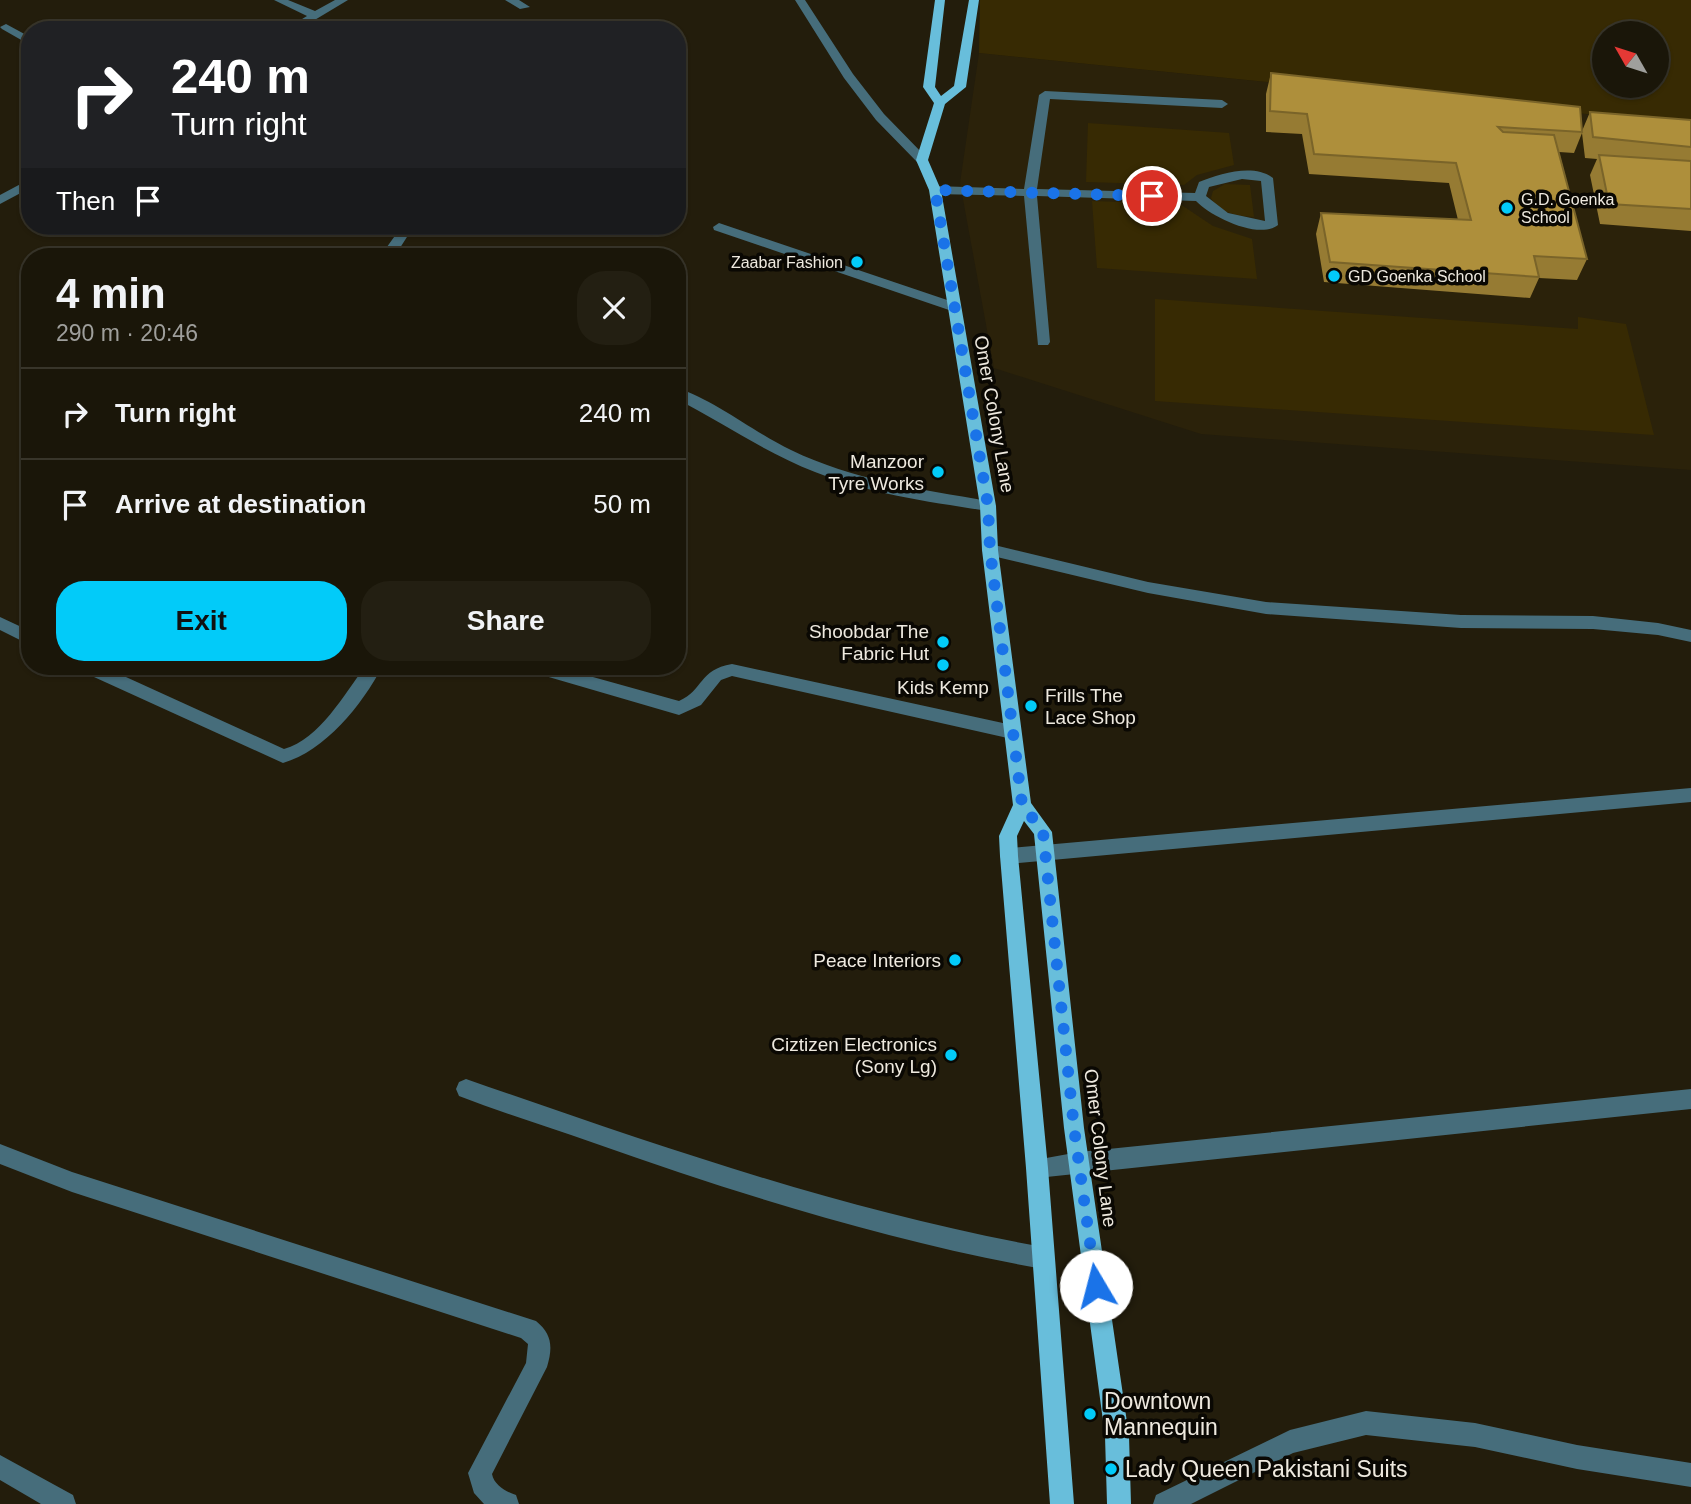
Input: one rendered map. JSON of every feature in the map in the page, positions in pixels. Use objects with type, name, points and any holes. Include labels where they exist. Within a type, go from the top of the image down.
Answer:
[{"type":"main road","points":[[940,0],[929,87],[940,103]]},
{"type":"main road","points":[[922,160],[940,103],[960,87],[974,0]]},
{"type":"main road","name":"Omer Colony Lane","points":[[922,160],[935,190],[988,506],[990,550],[1022,804],[1043,832],[1079,1161],[1117,1436],[1119,1504]]},
{"type":"main road","points":[[1022,804],[1008,836],[1009,856],[1037,1168],[1062,1504]]},
{"type":"street","points":[[279,0],[315,15]]},
{"type":"street","points":[[305,21],[343,0]]},
{"type":"street","points":[[510,0],[524,7]]},
{"type":"street","points":[[800,0],[848,76],[880,117],[922,160]]},
{"type":"street","points":[[6,27],[21,36]]},
{"type":"street","points":[[1043,342],[1030,193],[1045,95],[1222,104]]},
{"type":"street","points":[[935,190],[1200,197],[1210,209],[1231,220],[1272,225],[1267,178],[1251,174],[1222,178],[1203,185],[1200,197]]},
{"type":"street","points":[[0,200],[21,188]]},
{"type":"street","points":[[719,227],[954,307]]},
{"type":"street","points":[[686,398],[799,460],[839,475],[890,489],[988,506]]},
{"type":"street","points":[[990,550],[1155,590],[1247,606],[1433,620],[1598,621],[1657,627],[1691,636]]},
{"type":"street","points":[[0,623],[21,634]]},
{"type":"street","points":[[564,675],[679,708],[695,702],[712,677],[720,671],[732,670],[1012,732]]},
{"type":"street","points":[[107,675],[283,755],[295,755],[310,746],[368,675]]},
{"type":"street","points":[[1009,856],[1691,795]]},
{"type":"street","points":[[466,1089],[699,1170],[872,1223],[964,1245],[1043,1258]]},
{"type":"street","points":[[1037,1168],[1079,1161],[1691,1099]]},
{"type":"street","points":[[0,1154],[72,1182],[528,1329],[539,1338],[540,1353],[536,1367],[480,1473],[482,1485],[498,1501],[507,1504]]},
{"type":"street","points":[[1164,1504],[1290,1442],[1366,1423],[1475,1435],[1577,1457],[1691,1475]]},
{"type":"street","points":[[0,1467],[64,1504]]},
{"type":"shaded area","points":[[980,0],[1691,0],[1691,130],[1686,124],[979,53]]},
{"type":"shaded area","name":"GD Goenka School","points":[[979,53],[1686,124],[1691,130],[1691,470],[1201,434],[994,368],[960,183]]},
{"type":"shaded area","points":[[1088,123],[1229,133],[1234,165],[1197,175],[1184,185],[1086,182]]},
{"type":"shaded area","points":[[1225,184],[1250,185],[1254,217],[1230,213],[1214,203],[1211,198],[1213,191]]},
{"type":"shaded area","points":[[1092,201],[1180,204],[1213,226],[1252,239],[1257,279],[1097,268]]},
{"type":"shaded area","points":[[1155,299],[1578,329],[1578,317],[1626,324],[1654,435],[1155,401]]},
{"type":"building","points":[[1271,73],[1580,107],[1582,132],[1498,127],[1503,132],[1554,135],[1587,259],[1534,256],[1539,277],[1330,262],[1321,213],[1471,220],[1456,163],[1314,154],[1307,114],[1270,111]]},
{"type":"building","points":[[1590,112],[1691,120],[1691,147],[1593,137]]},
{"type":"building","points":[[1599,155],[1691,161],[1691,209],[1609,204]]},
{"type":"place","name":"G.D. Goenka School","points":[[1507,208]]},
{"type":"place","name":"Zaabar Fashion","points":[[857,262]]},
{"type":"place","name":"GD Goenka School","points":[[1334,276]]},
{"type":"place","name":"Manzoor Tyre Works","points":[[938,472]]},
{"type":"place","name":"Shoobdar The Fabric Hut","points":[[943,642]]},
{"type":"place","name":"Kids Kemp","points":[[943,665]]},
{"type":"place","name":"Frills The Lace Shop","points":[[1031,706]]},
{"type":"place","name":"Peace Interiors","points":[[955,960]]},
{"type":"place","name":"Ciztizen Electronics (Sony Lg)","points":[[951,1055]]},
{"type":"place","name":"Downtown Mannequin","points":[[1090,1414]]},
{"type":"place","name":"Lady Queen Pakistani Suits","points":[[1111,1469]]},
{"type":"route","points":[[1096,1286],[1074,1128],[1043,832],[1022,804],[990,550],[988,506],[935,190],[1152,196]]}]
